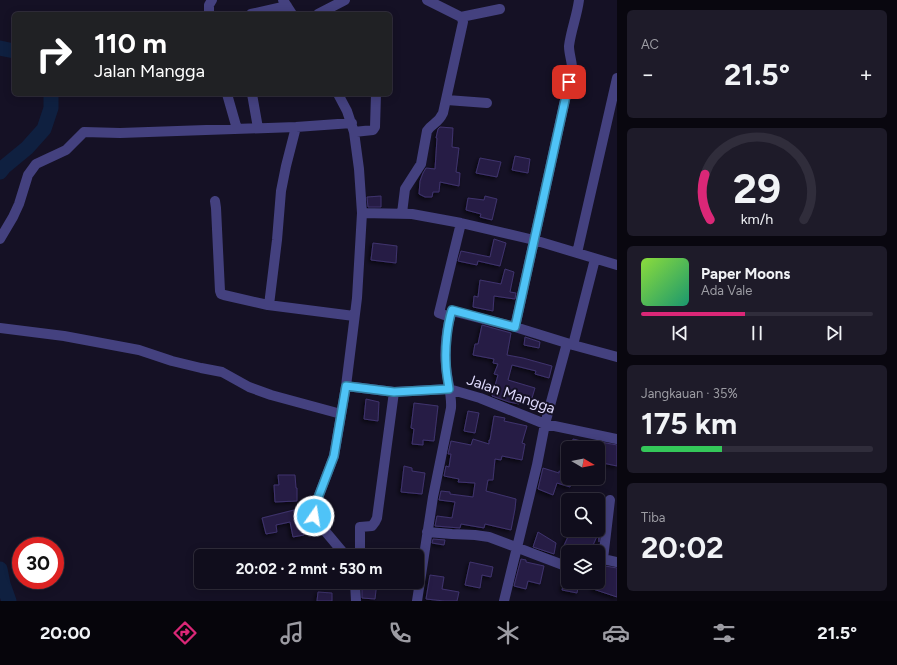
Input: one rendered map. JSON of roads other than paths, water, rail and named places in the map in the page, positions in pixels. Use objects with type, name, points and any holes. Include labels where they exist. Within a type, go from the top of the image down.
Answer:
[{"type":"street","points":[[209,12],[209,6],[212,0]]},
{"type":"street","points":[[322,12],[345,0]]},
{"type":"street","points":[[427,0],[462,17],[500,9]]},
{"type":"street","points":[[515,327],[572,68],[569,48],[579,0]]},
{"type":"street","points":[[261,12],[287,7]]},
{"type":"street","points":[[402,213],[405,189],[421,164],[427,131],[441,119],[443,113],[462,25],[462,17]]},
{"type":"street","points":[[577,253],[617,78]]},
{"type":"street","points":[[228,96],[237,129]]},
{"type":"street","points":[[252,96],[258,128]]},
{"type":"street","points":[[339,96],[347,111],[353,128],[359,169],[362,213],[357,298],[346,386],[334,456],[316,503],[314,514],[320,525],[340,549]]},
{"type":"street","points":[[0,239],[13,217],[28,176],[36,164],[66,150],[84,132],[120,133],[296,127],[353,128],[373,130],[375,127],[376,96]]},
{"type":"street","points":[[446,100],[487,103]]},
{"type":"street","points":[[269,305],[281,191],[296,127]]},
{"type":"street","points":[[215,201],[221,294],[224,296],[269,305],[354,316]]},
{"type":"street","points":[[362,213],[412,214],[461,223],[534,240],[617,265]]},
{"type":"street","points":[[450,317],[439,313],[461,223]]},
{"type":"street","points":[[504,601],[546,424],[595,259]]},
{"type":"street","points":[[417,601],[427,532],[450,408],[451,399],[446,364],[447,339],[452,310],[617,357]]},
{"type":"street","points":[[0,328],[64,336],[139,350],[172,361],[222,372],[249,387],[271,395],[341,414]]},
{"type":"street","name":"Jalan Mangga","points":[[346,386],[394,392],[449,389],[480,398],[546,424],[617,439]]},
{"type":"street","points":[[360,549],[360,527],[372,526],[377,518],[394,392]]},
{"type":"street","points":[[603,545],[610,500]]},
{"type":"street","points":[[427,532],[486,537],[498,540],[561,564]]},
{"type":"street","points":[[605,560],[617,562]]},
{"type":"street","points":[[356,589],[356,601]]},
{"type":"waterway","points":[[0,48],[12,51]]},
{"type":"waterway","points":[[0,172],[27,148],[44,129],[51,108],[51,96]]},
{"type":"waterway","points":[[0,569],[9,601]]}]
